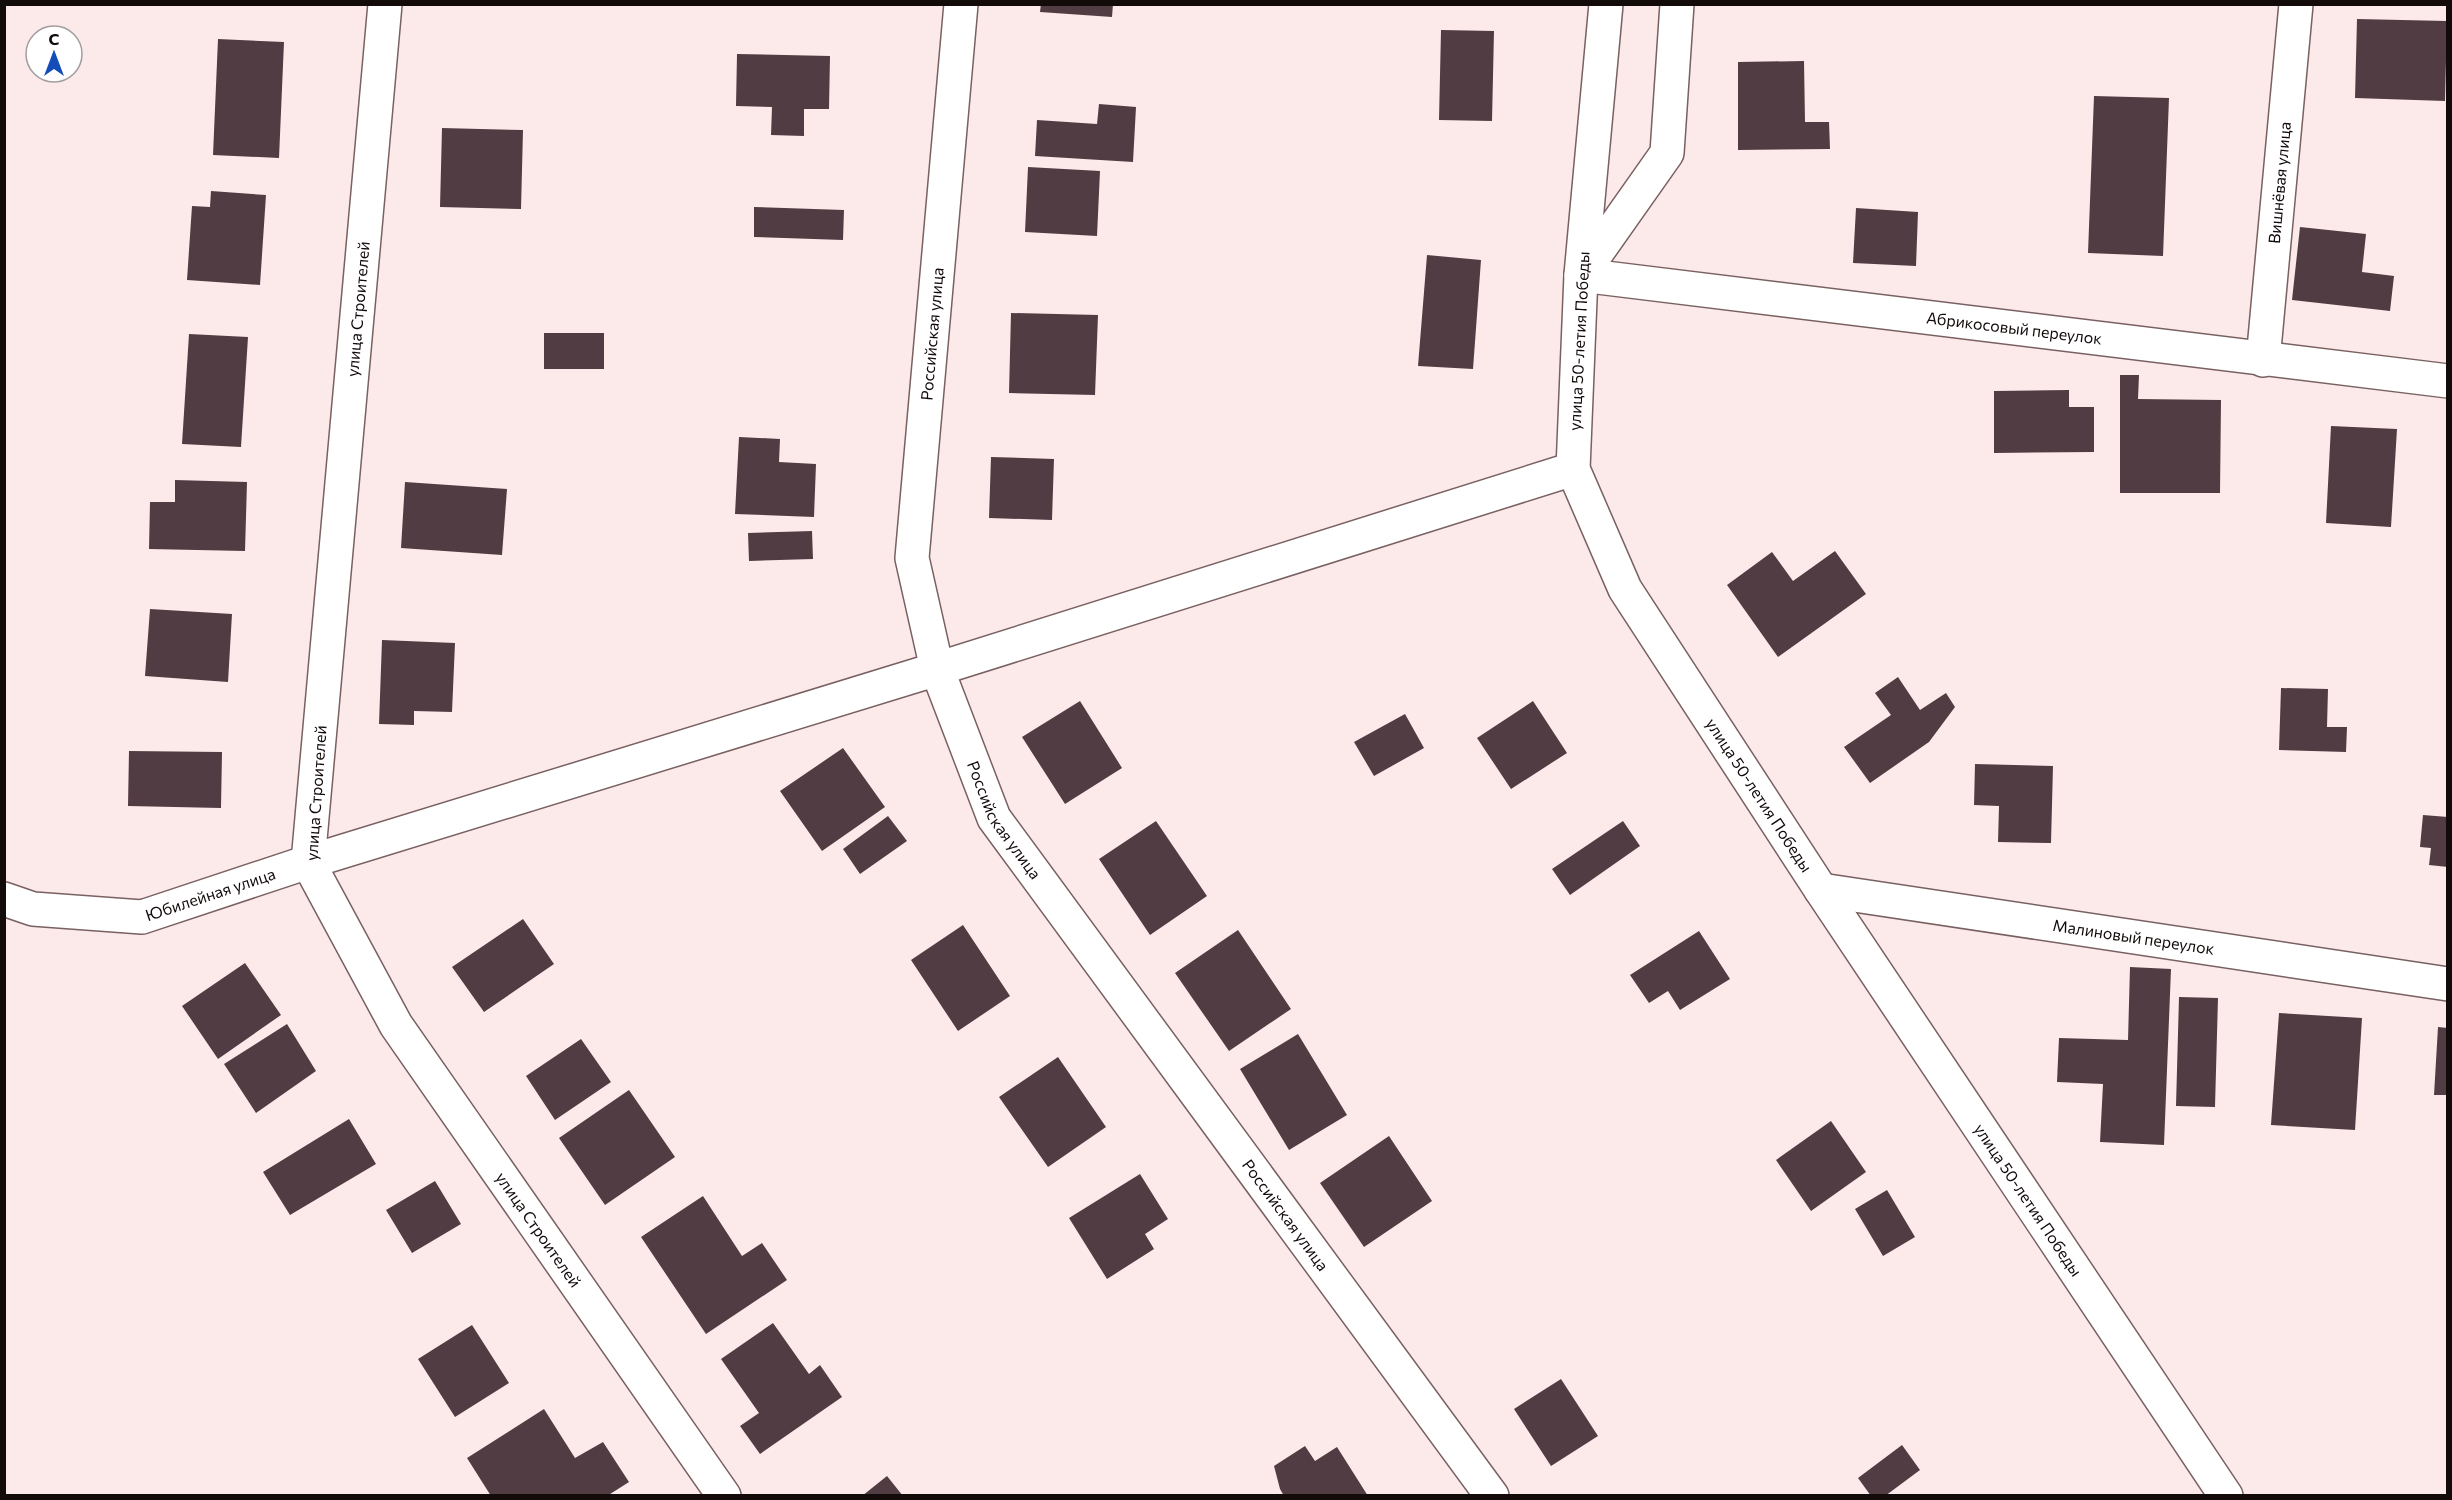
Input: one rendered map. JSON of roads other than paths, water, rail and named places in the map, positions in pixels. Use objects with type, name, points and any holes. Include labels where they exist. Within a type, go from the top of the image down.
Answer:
[{"type":"street","name":"улица Строителей","points":[[385,4],[308,862],[396,1026],[723,1496]]},
{"type":"street","name":"Российская улица","points":[[961,4],[912,558],[937,669],[994,818],[1492,1496]]},
{"type":"street","name":"улица 50-летия Победы","points":[[1606,4],[1581,275],[1573,469],[1625,589],[1821,891],[2226,1496]]},
{"type":"street","points":[[1581,275],[1667,153],[1677,4]]},
{"type":"street","name":"Вишнёвая улица","points":[[2263,360],[2296,4]]},
{"type":"street","name":"Абрикосовый переулок","points":[[1581,275],[2448,381]]},
{"type":"street","name":"Юбилейная улица","points":[[4,899],[33,909],[142,917],[308,862],[937,669],[1573,469]]},
{"type":"street","name":"Малиновый переулок","points":[[1821,891],[2448,984]]}]
